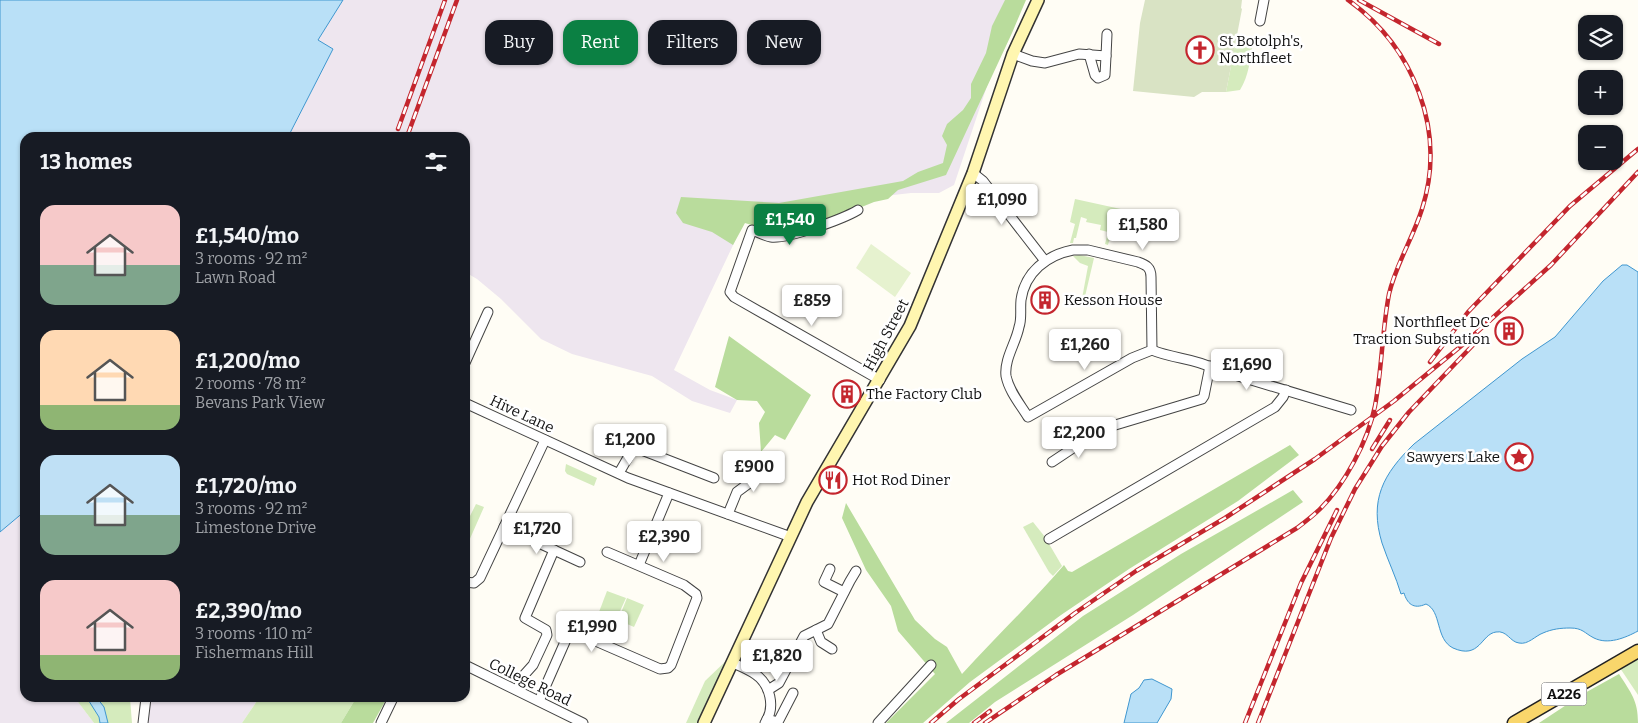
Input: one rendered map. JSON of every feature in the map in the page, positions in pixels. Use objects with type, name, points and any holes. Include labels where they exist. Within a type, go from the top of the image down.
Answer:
[{"type":"main road","name":"High Street","points":[[704,723],[821,477],[880,380],[910,326],[973,173],[1013,54],[1038,0]]},
{"type":"main road","name":"A226","points":[[1514,723],[1638,651]]},
{"type":"street","points":[[1260,21],[1264,0]]},
{"type":"street","points":[[1089,54],[1095,75],[1098,78],[1105,75],[1108,34]]},
{"type":"street","points":[[1013,54],[1032,61],[1045,63],[1079,54],[1106,56]]},
{"type":"street","points":[[973,173],[983,181],[1045,261]]},
{"type":"street","points":[[858,210],[846,218],[791,234],[772,237],[752,230],[730,288],[730,293],[732,296],[880,380]]},
{"type":"street","points":[[1152,350],[1152,276],[1150,270],[1147,266],[1079,249],[1055,254],[1031,275],[1024,289],[1019,329],[1006,367],[1007,377],[1010,387],[1028,417],[1132,358],[1152,350],[1168,356],[1196,361],[1351,410]]},
{"type":"street","points":[[470,351],[488,312]]},
{"type":"street","points":[[1052,462],[1091,436],[1112,426],[1202,399],[1210,366]]},
{"type":"street","points":[[1050,539],[1268,411],[1280,402],[1286,390]]},
{"type":"street","name":"Hive Lane","points":[[470,405],[619,474],[791,537]]},
{"type":"street","points":[[470,583],[480,579],[545,440]]},
{"type":"street","points":[[619,474],[634,447],[714,478]]},
{"type":"street","points":[[728,514],[737,492],[770,467]]},
{"type":"street","points":[[639,565],[669,493]]},
{"type":"street","points":[[504,527],[580,562]]},
{"type":"street","points":[[517,690],[524,675],[533,665],[547,635],[546,630],[525,618],[554,550]]},
{"type":"street","points":[[539,701],[568,635],[575,632],[660,669],[668,668],[697,598],[696,594],[684,586],[607,552]]},
{"type":"street","points":[[830,569],[824,582],[844,592]]},
{"type":"street","points":[[768,690],[779,683],[803,637],[828,624],[856,572]]},
{"type":"street","points":[[816,630],[821,642],[832,649]]},
{"type":"street","points":[[733,663],[755,674],[768,690],[771,702],[766,721],[778,722],[793,693]]},
{"type":"street","points":[[878,723],[931,665]]},
{"type":"street","name":"College Road","points":[[470,667],[583,723]]},
{"type":"street","points":[[143,723],[146,702]]},
{"type":"street","points":[[381,723],[392,702]]},
{"type":"shaded area","points":[[343,0],[1025,0],[992,71],[954,185],[939,193],[911,193],[876,197],[744,222],[674,370],[710,390],[737,400],[730,413],[692,401],[652,376],[572,354],[541,339],[501,299],[470,275],[470,132],[291,132],[333,49],[318,40]]},
{"type":"shaded area","points":[[20,514],[20,702],[78,702],[94,723],[0,723],[0,530]]},
{"type":"shaded area","points":[[150,702],[256,702],[242,723],[148,723],[148,708]]},
{"type":"green space","points":[[1005,0],[1026,0],[946,175],[898,190],[888,199],[874,202],[837,217],[783,231],[773,232],[745,223],[733,245],[712,232],[683,223],[676,213],[681,197],[779,203],[903,181],[918,172],[943,163],[947,145],[942,136],[947,124],[963,110],[971,98],[971,84],[986,53],[992,26]]},
{"type":"green space","points":[[1145,0],[1242,0],[1242,9],[1226,92],[1202,92],[1194,97],[1133,91],[1140,23]]},
{"type":"green space","points":[[1236,40],[1253,43],[1250,61],[1240,90],[1226,92]]},
{"type":"green space","points":[[1075,199],[1139,213],[1140,211],[1151,213],[1144,238],[1139,237],[1140,232],[1131,230],[1127,238],[1117,235],[1118,232],[1112,230],[1108,245],[1105,244],[1108,232],[1100,230],[1101,225],[1086,222],[1087,219],[1081,217],[1076,238],[1074,238],[1073,243],[1070,243],[1075,224],[1070,222]]},
{"type":"green space","points":[[871,244],[911,273],[895,297],[856,268]]},
{"type":"green space","points":[[1079,255],[1094,258],[1083,305],[1081,304],[1088,266],[1080,263],[1073,256]]},
{"type":"green space","points":[[729,336],[811,395],[785,440],[775,435],[761,452],[759,423],[765,412],[757,401],[737,400],[715,387]]},
{"type":"green space","points":[[1290,445],[1299,455],[1238,501],[1129,569],[1061,615],[970,682],[923,723],[886,723],[935,674],[898,631],[891,606],[866,570],[842,518],[846,503],[915,620],[935,639],[947,647],[962,674],[1064,565],[1068,571],[1072,572]]},
{"type":"green space","points":[[566,464],[597,478],[594,486],[567,474],[565,471]]},
{"type":"green space","points":[[1293,490],[1303,502],[1133,615],[995,702],[969,723],[946,723],[1083,616],[1181,554]]},
{"type":"green space","points":[[476,504],[484,507],[470,539],[470,516]]},
{"type":"green space","points":[[1033,522],[1045,537],[1062,566],[1053,576],[1023,527]]},
{"type":"green space","points":[[607,591],[626,598],[616,620],[599,612]]},
{"type":"green space","points":[[627,598],[644,605],[634,627],[618,620]]},
{"type":"green space","points":[[1638,657],[1638,695],[1620,668]]},
{"type":"green space","points":[[729,658],[698,723],[686,723],[705,681]]},
{"type":"green space","points":[[1619,674],[1635,702],[1638,723],[1539,723],[1583,694]]},
{"type":"green space","points":[[78,702],[130,702],[132,723],[94,723]]},
{"type":"green space","points":[[256,702],[354,702],[341,723],[242,723]]},
{"type":"green space","points":[[354,702],[385,702],[373,723],[341,723]]},
{"type":"water","points":[[0,0],[343,0],[318,40],[333,49],[291,132],[20,132],[20,515],[0,532]]},
{"type":"water","name":"Sawyers Lake","points":[[1622,265],[1627,265],[1638,272],[1638,631],[1622,638],[1605,641],[1594,638],[1578,629],[1560,629],[1540,634],[1528,642],[1522,643],[1516,642],[1503,633],[1496,632],[1487,637],[1475,649],[1462,651],[1453,648],[1443,638],[1431,608],[1426,604],[1414,606],[1407,600],[1404,593],[1401,594],[1378,528],[1378,501],[1387,477],[1403,455],[1414,444],[1522,359],[1555,337],[1603,281]]},
{"type":"water","points":[[1152,679],[1172,689],[1171,699],[1157,723],[1124,723],[1131,694],[1139,688],[1144,680]]},
{"type":"water","points":[[90,702],[100,702],[104,707],[108,723],[100,723],[99,717]]},
{"type":"railway","points":[[398,129],[445,0]]},
{"type":"railway","points":[[409,132],[457,0]]},
{"type":"railway","points":[[985,723],[1056,675],[1297,528],[1320,509],[1347,475],[1372,419],[1389,294],[1422,209],[1429,180],[1430,150],[1427,121],[1419,93],[1407,66],[1391,42],[1371,19],[1348,0]]},
{"type":"railway","points":[[1359,0],[1439,44]]},
{"type":"railway","points":[[1430,362],[1468,312],[1570,206],[1638,149]]},
{"type":"railway","points":[[931,723],[959,699],[1075,613],[1136,571],[1225,518],[1315,459],[1394,401],[1466,342],[1551,265],[1638,172]]},
{"type":"railway","points":[[1258,723],[1331,538],[1355,489],[1382,446],[1409,412],[1473,345]]},
{"type":"railway","points":[[1372,449],[1390,420]]},
{"type":"railway","points":[[1245,723],[1301,583],[1337,510]]},
{"type":"railway","points":[[974,723],[990,711]]},
{"type":"place","name":"St Botolph's, Northfleet","points":[[1200,50]]},
{"type":"place","name":"Kesson House","points":[[1045,300]]},
{"type":"place","name":"Northfleet DC Traction Substation","points":[[1509,331]]},
{"type":"place","name":"The Factory Club","points":[[847,394]]},
{"type":"place","name":"Sawyers Lake","points":[[1519,457]]},
{"type":"place","name":"Hot Rod Diner","points":[[833,480]]}]
